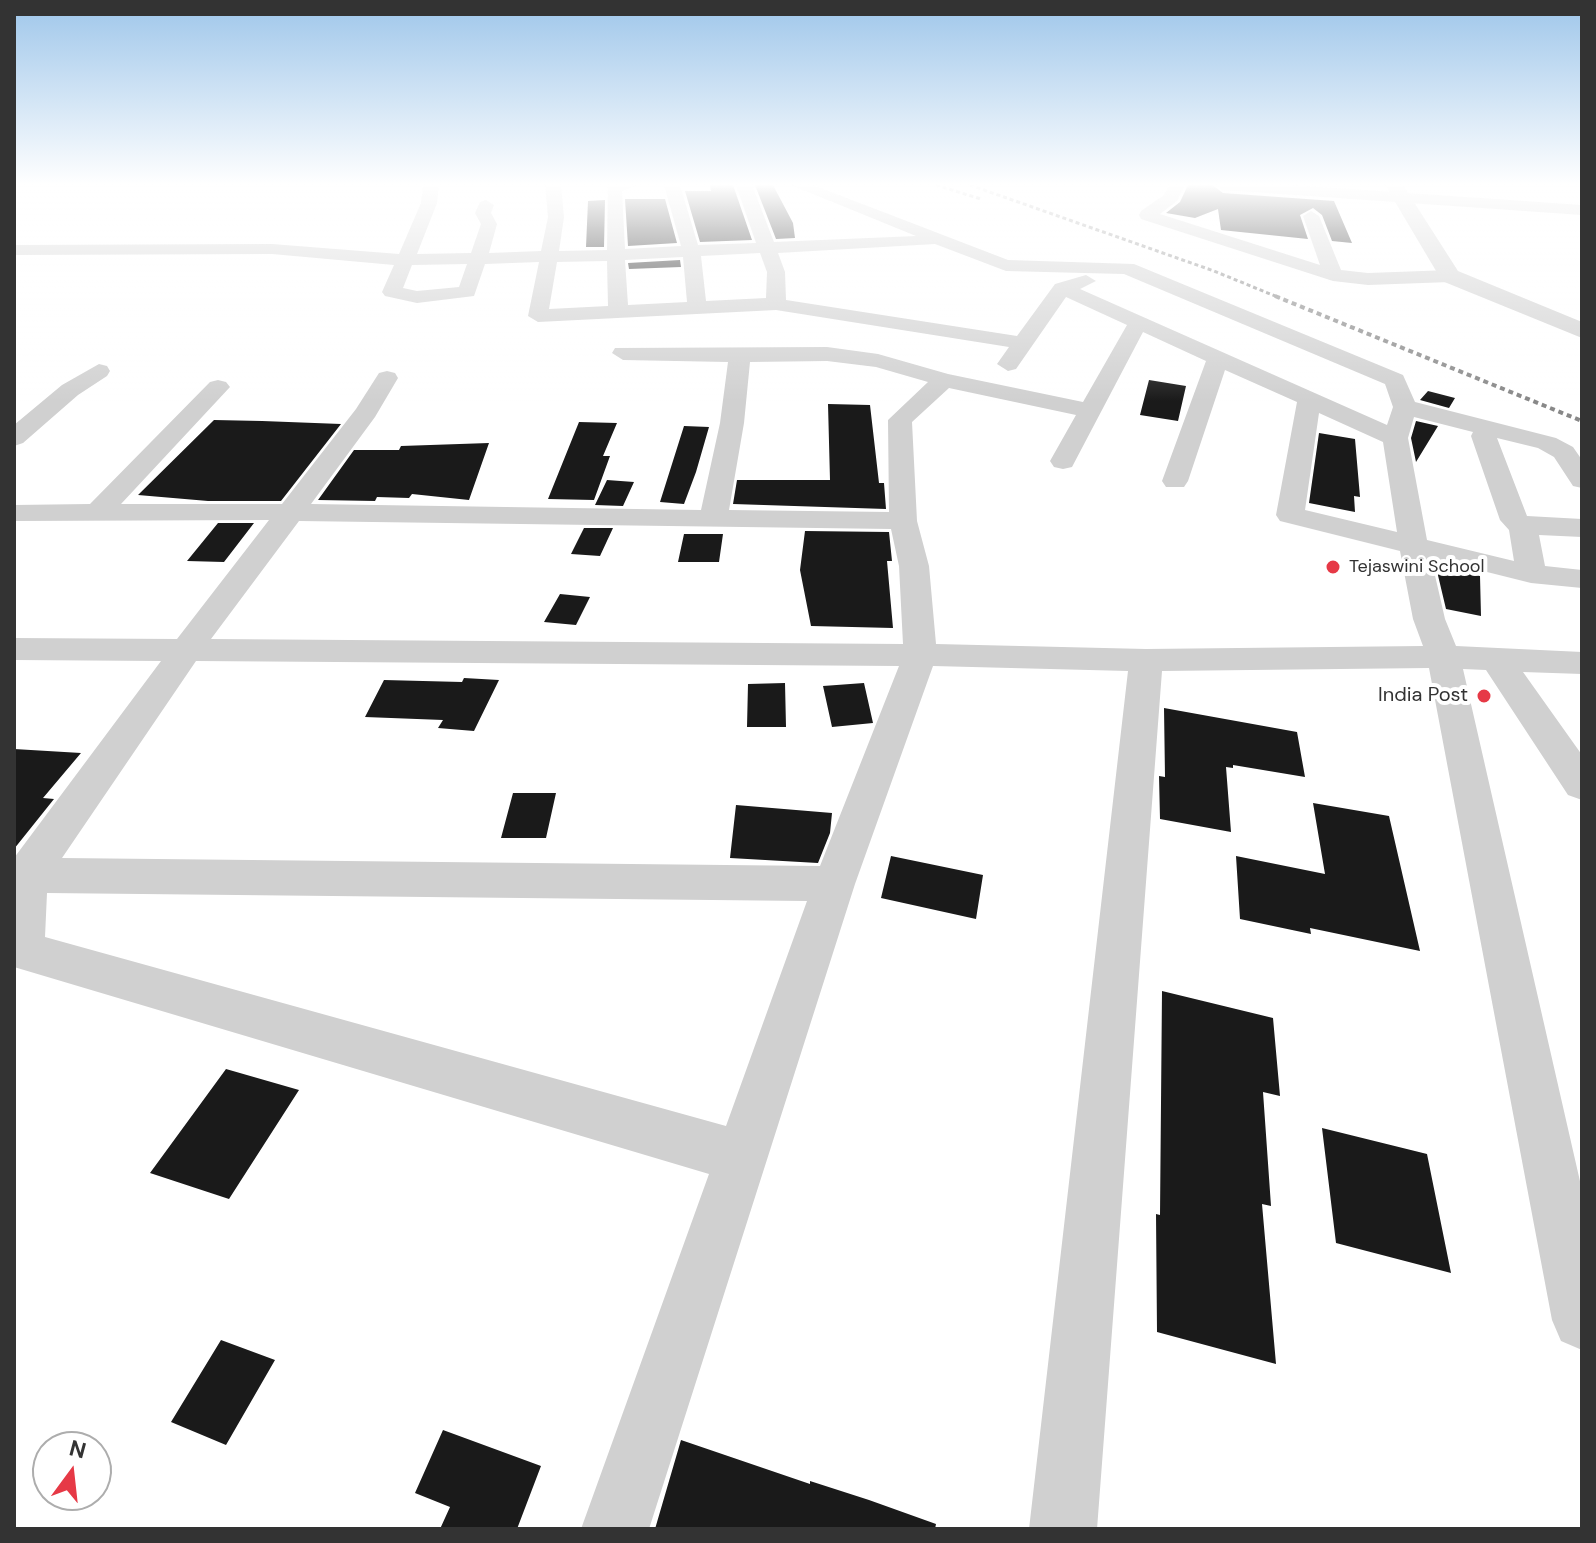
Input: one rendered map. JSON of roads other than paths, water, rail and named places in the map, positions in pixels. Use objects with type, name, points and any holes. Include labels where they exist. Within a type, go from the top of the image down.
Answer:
[{"type":"street","points":[[369,257],[405,260],[548,257]]},
{"type":"street","points":[[406,257],[392,292],[417,297],[467,292],[480,259]]},
{"type":"street","points":[[548,257],[538,316],[776,304],[1022,343]]},
{"type":"street","points":[[616,257],[618,312]]},
{"type":"street","points":[[692,257],[697,307]]},
{"type":"street","points":[[774,257],[783,272],[776,304]]},
{"type":"street","points":[[986,257],[1006,265]]},
{"type":"street","points":[[1277,257],[1333,275],[1368,279],[1450,276],[1582,331]]},
{"type":"street","points":[[1326,257],[1333,275]]},
{"type":"street","points":[[1438,257],[1450,276]]},
{"type":"street","points":[[960,266],[1127,268],[1395,380],[1414,548],[1429,619],[1444,657],[1582,1320]]},
{"type":"street","points":[[990,388],[1062,288],[1127,268]]},
{"type":"street","points":[[1062,288],[1309,400],[1400,422],[1486,429],[1547,443],[1564,452],[1582,480]]},
{"type":"street","points":[[1063,461],[1138,323]]},
{"type":"street","points":[[623,353],[740,356],[827,354],[878,361],[944,380],[1090,411]]},
{"type":"street","points":[[713,518],[732,423],[740,356]]},
{"type":"street","points":[[1175,481],[1217,360]]},
{"type":"street","points":[[14,438],[70,390],[99,371]]},
{"type":"street","points":[[387,378],[366,412],[21,875],[22,950],[741,1157]]},
{"type":"street","points":[[615,1529],[834,884],[920,655],[914,566],[903,521],[900,420],[944,380]]},
{"type":"street","points":[[98,512],[218,387]]},
{"type":"street","points":[[1309,400],[1290,515],[1414,548],[1531,574],[1582,579]]},
{"type":"street","points":[[1486,429],[1484,436],[1514,520],[1523,526],[1582,528]]},
{"type":"street","points":[[14,513],[289,512],[903,521]]},
{"type":"street","points":[[1523,526],[1531,574]]},
{"type":"street","points":[[14,649],[920,655],[1146,660],[1444,657],[1582,663]]},
{"type":"street","points":[[1063,1529],[1146,660]]},
{"type":"street","points":[[1497,660],[1582,785]]},
{"type":"street","points":[[21,875],[834,884]]},
{"type":"railway","points":[[1174,257],[1280,298]]},
{"type":"railway","points":[[1275,296],[1582,421]]},
{"type":"place","name":"Tejaswini School","points":[[1333,567]]},
{"type":"place","name":"India Post","points":[[1484,696]]}]
